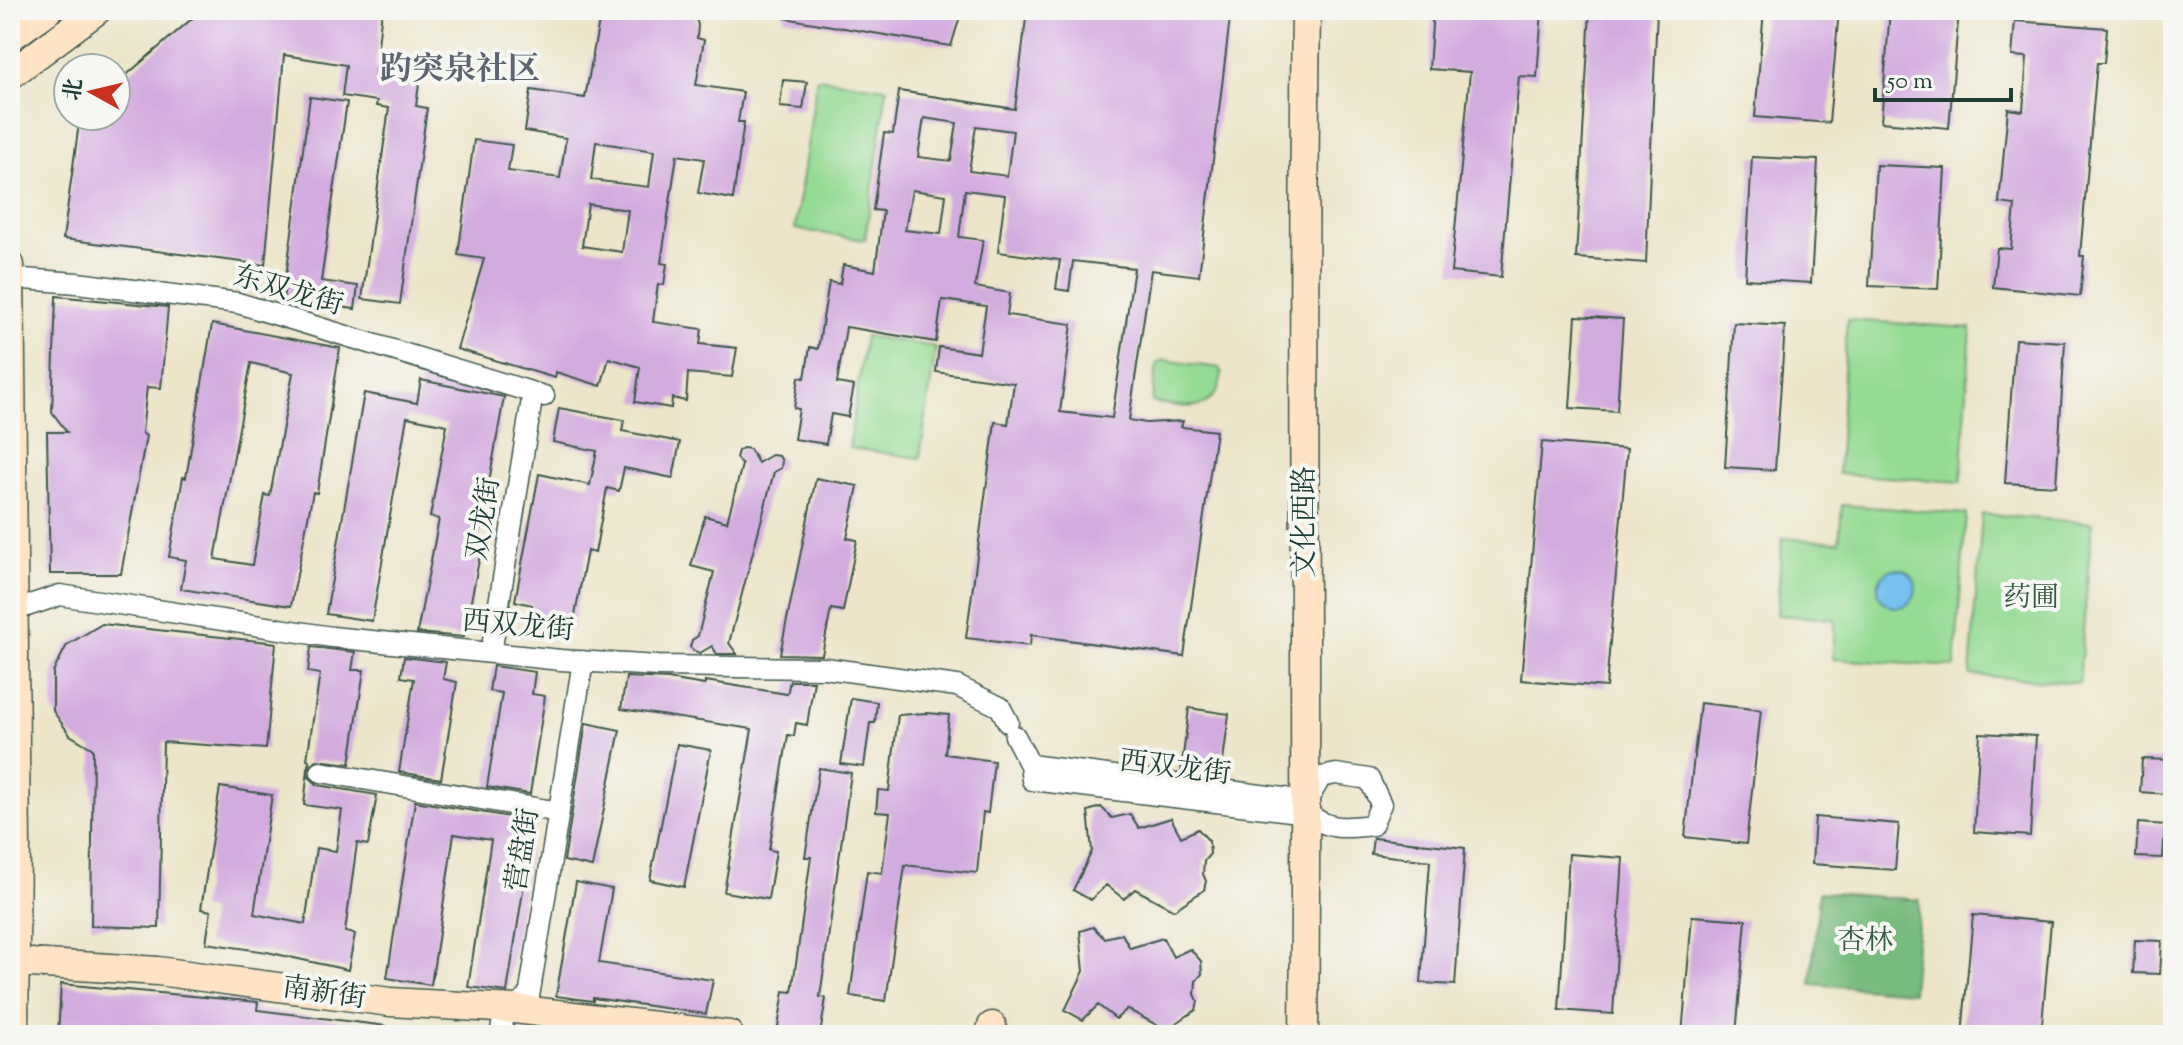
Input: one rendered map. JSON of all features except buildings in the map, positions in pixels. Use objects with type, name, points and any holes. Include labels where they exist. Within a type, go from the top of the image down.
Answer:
[{"type":"street","points":[[10,37],[48,10]]},
{"type":"street","points":[[10,75],[97,10]]},
{"type":"street","name":"文化西路","points":[[1304,1035],[1321,803],[1302,321],[1306,10]]},
{"type":"street","points":[[10,265],[15,610],[14,1035]]},
{"type":"street","name":"东双龙街","points":[[10,278],[238,303],[538,394]]},
{"type":"street","name":"双龙街","points":[[491,653],[538,394]]},
{"type":"street","name":"西双龙街","points":[[15,610],[60,595],[332,637],[658,666],[825,668],[957,686],[1000,707],[1030,765],[1321,803]]},
{"type":"street","name":"营盘街","points":[[500,1035],[504,1015],[529,997],[583,661]]},
{"type":"street","points":[[321,772],[559,812]]},
{"type":"street","points":[[1369,779],[1382,804],[1372,825],[1321,803],[1369,779]]},
{"type":"street","name":"南新街","points":[[14,962],[158,971],[390,1002],[515,1009],[729,1035]]},
{"type":"green space","points":[[817,78],[887,88],[865,240],[795,229]]},
{"type":"green space","points":[[1847,320],[1971,328],[1961,482],[1838,474]]},
{"type":"green space","points":[[865,336],[936,347],[920,458],[849,448]]},
{"type":"green space","points":[[1164,360],[1219,368],[1222,373],[1213,397],[1206,403],[1187,407],[1152,402],[1157,363]]},
{"type":"green space","points":[[1842,505],[1966,514],[1955,667],[1833,659],[1835,619],[1777,615],[1782,538],[1839,542]]},
{"type":"green space","name":"药圃","points":[[1982,514],[2092,523],[2079,683],[1970,675]]},
{"type":"green space","name":"杏林","points":[[1819,892],[1920,900],[1912,992],[1811,984]]},
{"type":"water","points":[[1897,569],[1911,574],[1916,588],[1911,602],[1897,607],[1883,602],[1878,588],[1883,574]]},
{"type":"district","name":"趵突泉社区","points":[[460,71]]}]
